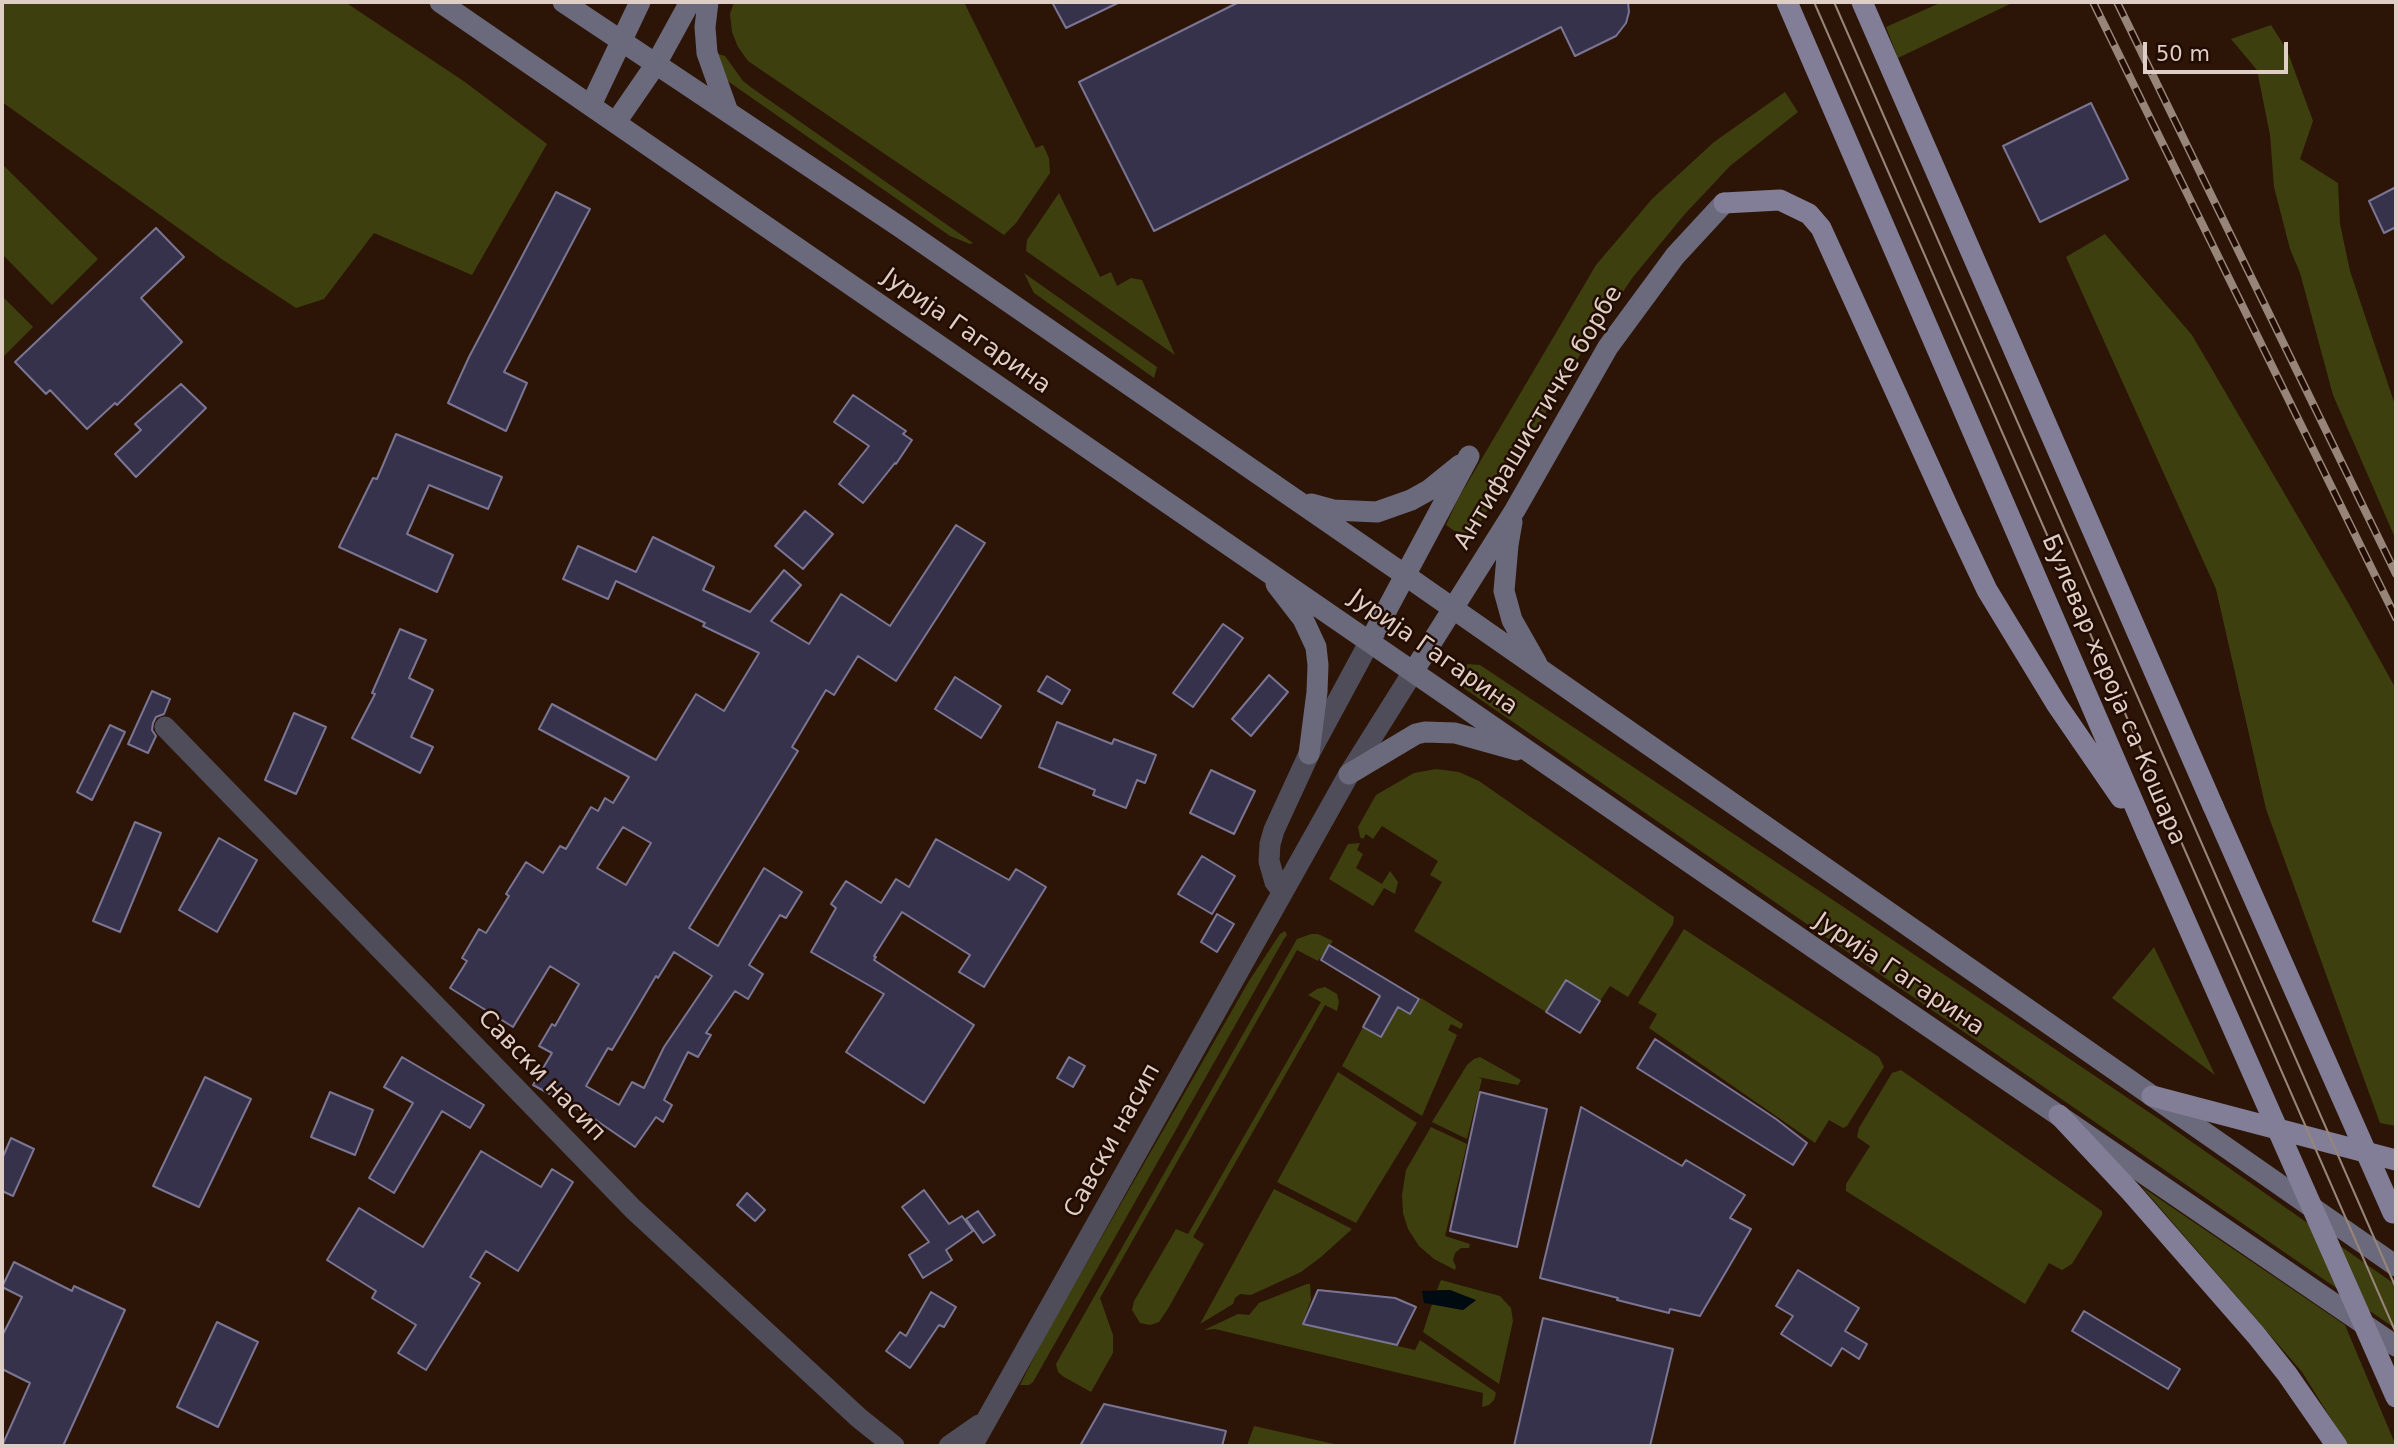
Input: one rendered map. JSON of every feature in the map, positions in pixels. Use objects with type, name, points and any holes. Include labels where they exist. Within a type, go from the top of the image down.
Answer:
[{"type":"main road","name":"Јурија Гагарина","points":[[440,2],[2396,1346]]},
{"type":"main road","name":"Јурија Гагарина","points":[[563,2],[970,275],[2396,1266]]},
{"type":"main road","points":[[591,105],[640,2]]},
{"type":"main road","points":[[616,122],[656,64],[690,2]]},
{"type":"main road","points":[[708,2],[705,27],[708,53],[728,112]]},
{"type":"main road","name":"Булевар хероја са Кошара","points":[[1787,2],[2147,834],[2396,1397]]},
{"type":"main road","name":"Булевар хероја са Кошара","points":[[1862,2],[2396,1220]]},
{"type":"main road","name":"Антифашистичке борбе","points":[[1413,672],[1515,510],[1596,366],[1651,285],[1724,203],[1780,200],[1809,214],[1821,228],[1987,590],[2057,705],[2147,834]]},
{"type":"main road","name":"Антифашистичке борбе","points":[[1296,500],[1334,510],[1377,512],[1412,500],[1429,490],[1469,456],[1370,640]]},
{"type":"main road","points":[[1515,510],[1507,545],[1504,591],[1512,620],[1541,671]]},
{"type":"main road","points":[[1266,570],[1303,620],[1316,647],[1317,692],[1309,754]]},
{"type":"main road","points":[[1349,774],[1416,734],[1425,732],[1466,736],[1534,755]]},
{"type":"main road","points":[[2152,1096],[2396,1160]]},
{"type":"main road","points":[[2059,1115],[2131,1192],[2256,1335],[2294,1383],[2337,1446]]},
{"type":"street","points":[[1283,892],[1271,871],[1270,844],[1309,754],[1370,640]]},
{"type":"street","name":"Савски насип","points":[[972,1446],[1349,774],[1413,672]]},
{"type":"street","name":"Савски насип","points":[[165,727],[633,1209],[850,1410],[894,1446]]},
{"type":"street","name":"Савски насип","points":[[949,1446],[975,1430],[988,1416]]},
{"type":"shaded area","points":[[4,2],[345,2],[465,82],[547,144],[472,275],[374,233],[324,299],[296,308],[223,260],[2,102]]},
{"type":"shaded area","points":[[734,2],[964,2],[1036,148],[1043,145],[1049,158],[1050,173],[1016,223],[1004,235],[748,61],[732,32],[730,14]]},
{"type":"shaded area","points":[[1942,2],[2014,2],[1898,58],[1886,27]]},
{"type":"shaded area","points":[[2271,25],[2287,50],[2313,121],[2300,159],[2338,183],[2340,224],[2350,271],[2396,408],[2396,540],[2333,395],[2274,187],[2270,135],[2257,70],[2231,39]]},
{"type":"shaded area","points":[[718,54],[725,56],[743,81],[752,88],[973,243],[950,236],[729,82],[717,63]]},
{"type":"shaded area","points":[[1785,92],[1798,112],[1730,166],[1684,215],[1633,277],[1583,350],[1469,541],[1446,525],[1458,499],[1596,265],[1652,199],[1714,142]]},
{"type":"shaded area","points":[[2,164],[98,259],[52,305],[2,254]]},
{"type":"shaded area","points":[[1059,193],[1100,277],[1111,272],[1117,286],[1131,278],[1142,280],[1175,355],[1026,251],[1027,240]]},
{"type":"shaded area","points":[[2105,234],[2192,335],[2396,689],[2396,1126],[2380,1123],[2266,809],[2216,589],[2066,257]]},
{"type":"shaded area","points":[[1024,273],[1157,367],[1154,378],[1034,293]]},
{"type":"shaded area","points":[[2,296],[33,327],[2,358]]},
{"type":"shaded area","points":[[1468,664],[1480,665],[1842,906],[2159,1119],[2396,1285],[2396,1329],[1465,689],[1459,679],[1462,668]]},
{"type":"shaded area","points":[[1436,769],[1459,772],[1479,781],[1674,917],[1673,924],[1628,997],[1610,986],[1600,1001],[1566,980],[1546,1012],[1414,931],[1442,882],[1430,875],[1438,861],[1382,826],[1373,839],[1366,834],[1363,839],[1360,837],[1358,827],[1376,795],[1414,773]]},
{"type":"shaded area","points":[[1360,843],[1357,850],[1363,854],[1356,868],[1382,884],[1390,871],[1398,882],[1395,894],[1384,888],[1373,906],[1329,879],[1348,844]]},
{"type":"shaded area","points":[[1684,929],[1879,1057],[1884,1067],[1847,1126],[1843,1128],[1829,1120],[1815,1143],[1649,1028],[1657,1014],[1638,1003]]},
{"type":"shaded area","points":[[1285,931],[1287,935],[1033,1382],[1020,1385],[1046,1334],[1249,981],[1280,934]]},
{"type":"shaded area","points":[[1318,934],[1333,941],[1318,961],[1297,950],[1100,1298],[1113,1335],[1113,1353],[1091,1392],[1064,1377],[1058,1372],[1056,1364],[1297,939]]},
{"type":"shaded area","points":[[2154,947],[2215,1075],[2112,998]]},
{"type":"shaded area","points":[[1325,987],[1337,994],[1337,1011],[1325,1005],[1193,1237],[1204,1244],[1169,1307],[1159,1322],[1150,1325],[1140,1323],[1132,1310],[1134,1301],[1176,1229],[1188,1234],[1321,1002],[1308,995]]},
{"type":"shaded area","points":[[1421,998],[1463,1024],[1461,1029],[1451,1024],[1448,1030],[1457,1035],[1422,1116],[1342,1066],[1363,1027],[1381,1037],[1398,1007],[1410,1014]]},
{"type":"shaded area","points":[[1480,1057],[1521,1080],[1518,1085],[1478,1077],[1482,1079],[1467,1139],[1432,1122],[1467,1065]]},
{"type":"shaded area","points":[[1901,1070],[2102,1211],[2072,1264],[2062,1270],[2049,1263],[2025,1304],[1846,1191],[1846,1184],[1870,1146],[1857,1137],[1859,1128],[1892,1073]]},
{"type":"shaded area","points":[[1338,1072],[1417,1123],[1356,1223],[1277,1182]]},
{"type":"shaded area","points":[[1431,1127],[1467,1144],[1445,1236],[1470,1244],[1469,1248],[1461,1248],[1455,1253],[1455,1270],[1434,1259],[1419,1246],[1408,1229],[1403,1213],[1402,1195],[1406,1170]]},
{"type":"shaded area","points":[[2142,1187],[2345,1325],[2396,1446],[2348,1446],[2302,1372]]},
{"type":"shaded area","points":[[1274,1189],[1352,1229],[1301,1272],[1251,1295],[1240,1294],[1233,1304],[1200,1324]]},
{"type":"shaded area","points":[[1441,1280],[1500,1296],[1511,1308],[1513,1321],[1499,1384],[1423,1332],[1432,1304],[1463,1310],[1475,1301],[1450,1290],[1437,1290]]},
{"type":"shaded area","points":[[1310,1284],[1311,1300],[1302,1324],[1415,1350],[1420,1340],[1494,1391],[1494,1400],[1482,1407],[1483,1393],[1215,1329],[1204,1330],[1238,1314],[1249,1315],[1259,1303]]},
{"type":"shaded area","points":[[1450,1290],[1476,1300],[1463,1310],[1424,1303],[1422,1291]]},
{"type":"shaded area","points":[[1254,1426],[1343,1446],[1247,1446]]},
{"type":"building","points":[[1052,2],[1120,2],[1066,28]]},
{"type":"building","points":[[1239,2],[1628,2],[1629,12],[1626,23],[1616,36],[1575,56],[1561,27],[1154,231],[1079,82]]},
{"type":"building","points":[[2091,103],[2128,179],[2040,222],[2003,146]]},
{"type":"building","points":[[2396,187],[2396,227],[2384,233],[2369,201]]},
{"type":"building","points":[[556,192],[590,209],[504,372],[527,383],[506,431],[448,403],[469,357]]},
{"type":"building","points":[[156,228],[184,257],[141,298],[182,342],[117,405],[115,403],[87,429],[50,390],[46,394],[15,362]]},
{"type":"building","points":[[181,384],[206,408],[136,477],[115,454],[141,430],[135,424]]},
{"type":"building","points":[[853,395],[906,431],[903,434],[912,440],[896,464],[863,503],[839,484],[869,446],[834,422]]},
{"type":"building","points":[[396,434],[502,477],[488,509],[429,485],[407,534],[453,555],[437,592],[339,547],[373,478],[377,479]]},
{"type":"building","points":[[805,511],[833,534],[803,569],[775,546]]},
{"type":"building","points":[[956,525],[985,543],[896,681],[858,656],[834,695],[826,690],[792,747],[798,751],[689,928],[718,946],[764,868],[802,892],[786,918],[780,915],[749,965],[763,974],[748,999],[735,991],[706,1033],[711,1035],[698,1057],[688,1052],[664,1100],[672,1105],[663,1122],[656,1117],[635,1147],[587,1114],[533,1085],[552,1053],[539,1046],[552,1024],[555,1026],[579,984],[550,966],[513,1027],[450,988],[467,961],[462,958],[479,929],[486,933],[526,862],[543,873],[560,846],[566,849],[591,807],[598,811],[605,798],[613,803],[629,777],[539,729],[552,704],[656,760],[696,694],[724,711],[759,653],[703,626],[705,623],[616,581],[608,599],[563,579],[578,546],[636,572],[653,537],[714,567],[703,590],[750,612],[784,570],[801,585],[771,621],[809,644],[841,594],[890,626]],"holes":[[[623,827],[651,843],[626,885],[597,868]],[[674,952],[712,976],[664,1047],[644,1088],[632,1082],[619,1105],[586,1086],[608,1048],[612,1050],[656,976],[658,978]]]},
{"type":"building","points":[[1223,624],[1243,638],[1193,707],[1173,693]]},
{"type":"building","points":[[400,629],[426,640],[409,678],[433,690],[411,737],[433,747],[420,773],[352,738],[375,694],[372,693]]},
{"type":"building","points":[[1269,675],[1288,692],[1251,736],[1232,719]]},
{"type":"building","points":[[1047,676],[1070,690],[1062,704],[1038,691]]},
{"type":"building","points":[[955,677],[1001,706],[981,738],[935,709]]},
{"type":"building","points":[[152,691],[170,699],[164,714],[156,717],[153,723],[152,730],[156,736],[148,753],[128,744]]},
{"type":"building","points":[[294,713],[326,727],[296,794],[265,780]]},
{"type":"building","points":[[1057,722],[1112,744],[1114,739],[1156,755],[1145,783],[1137,780],[1126,808],[1093,795],[1095,790],[1039,767]]},
{"type":"building","points":[[110,725],[125,732],[92,800],[77,792]]},
{"type":"building","points":[[1211,770],[1255,791],[1234,834],[1190,813]]},
{"type":"building","points":[[135,822],[161,833],[120,932],[93,921]]},
{"type":"building","points":[[219,838],[257,860],[217,932],[179,910]]},
{"type":"building","points":[[936,839],[1009,880],[1016,869],[1046,887],[984,987],[959,972],[970,955],[902,912],[874,956],[874,960],[974,1025],[924,1103],[846,1052],[884,994],[811,952],[836,908],[831,904],[846,881],[881,903],[896,879],[909,887]]},
{"type":"building","points":[[1202,856],[1235,876],[1212,914],[1178,894]]},
{"type":"building","points":[[1217,914],[1234,924],[1217,952],[1201,942]]},
{"type":"building","points":[[1329,945],[1419,999],[1410,1014],[1398,1007],[1381,1037],[1363,1027],[1380,996],[1321,960]]},
{"type":"building","points":[[1566,980],[1600,1001],[1580,1033],[1546,1012]]},
{"type":"building","points":[[1655,1039],[1776,1119],[1807,1143],[1793,1165],[1637,1068]]},
{"type":"building","points":[[402,1057],[484,1105],[470,1128],[442,1111],[394,1193],[369,1178],[413,1103],[384,1087]]},
{"type":"building","points":[[1069,1057],[1085,1066],[1073,1087],[1057,1078]]},
{"type":"building","points":[[205,1077],[251,1099],[199,1207],[153,1186]]},
{"type":"building","points":[[330,1092],[373,1110],[355,1155],[311,1137]]},
{"type":"building","points":[[1480,1092],[1547,1109],[1517,1247],[1450,1231]]},
{"type":"building","points":[[1581,1107],[1682,1166],[1686,1160],[1745,1195],[1730,1218],[1751,1229],[1700,1316],[1670,1309],[1669,1313],[1540,1278]]},
{"type":"building","points":[[11,1138],[34,1149],[13,1196],[2,1191],[2,1159]]},
{"type":"building","points":[[481,1151],[541,1187],[552,1169],[573,1182],[518,1271],[486,1251],[470,1277],[480,1283],[426,1370],[398,1353],[416,1325],[372,1298],[376,1291],[327,1260],[359,1208],[423,1247]]},
{"type":"building","points":[[924,1190],[949,1224],[962,1216],[973,1231],[946,1250],[952,1260],[923,1278],[909,1255],[929,1242],[902,1207]]},
{"type":"building","points":[[747,1193],[765,1210],[755,1221],[737,1205]]},
{"type":"building","points":[[978,1211],[995,1235],[983,1243],[966,1219]]},
{"type":"building","points":[[14,1262],[72,1291],[74,1286],[125,1310],[63,1446],[2,1446],[30,1383],[2,1369],[2,1336],[22,1297],[2,1287]]},
{"type":"building","points":[[1798,1270],[1859,1308],[1845,1331],[1867,1344],[1859,1359],[1842,1348],[1831,1366],[1781,1334],[1793,1316],[1776,1306]]},
{"type":"building","points":[[1318,1290],[1395,1298],[1416,1307],[1397,1345],[1303,1324]]},
{"type":"building","points":[[931,1292],[956,1307],[944,1327],[939,1325],[910,1368],[886,1351],[900,1332],[906,1336]]},
{"type":"building","points":[[2084,1311],[2180,1369],[2168,1389],[2072,1331]]},
{"type":"building","points":[[1543,1318],[1673,1349],[1650,1446],[1514,1446]]},
{"type":"building","points":[[217,1322],[258,1342],[218,1427],[177,1407]]},
{"type":"building","points":[[1104,1404],[1226,1431],[1222,1446],[1080,1446]]},
{"type":"tram line","points":[[1814,2],[2396,1333]]},
{"type":"tram line","points":[[1834,2],[2396,1288]]},
{"type":"railway","points":[[2093,2],[2396,618]]},
{"type":"railway","points":[[2117,2],[2396,574]]}]
